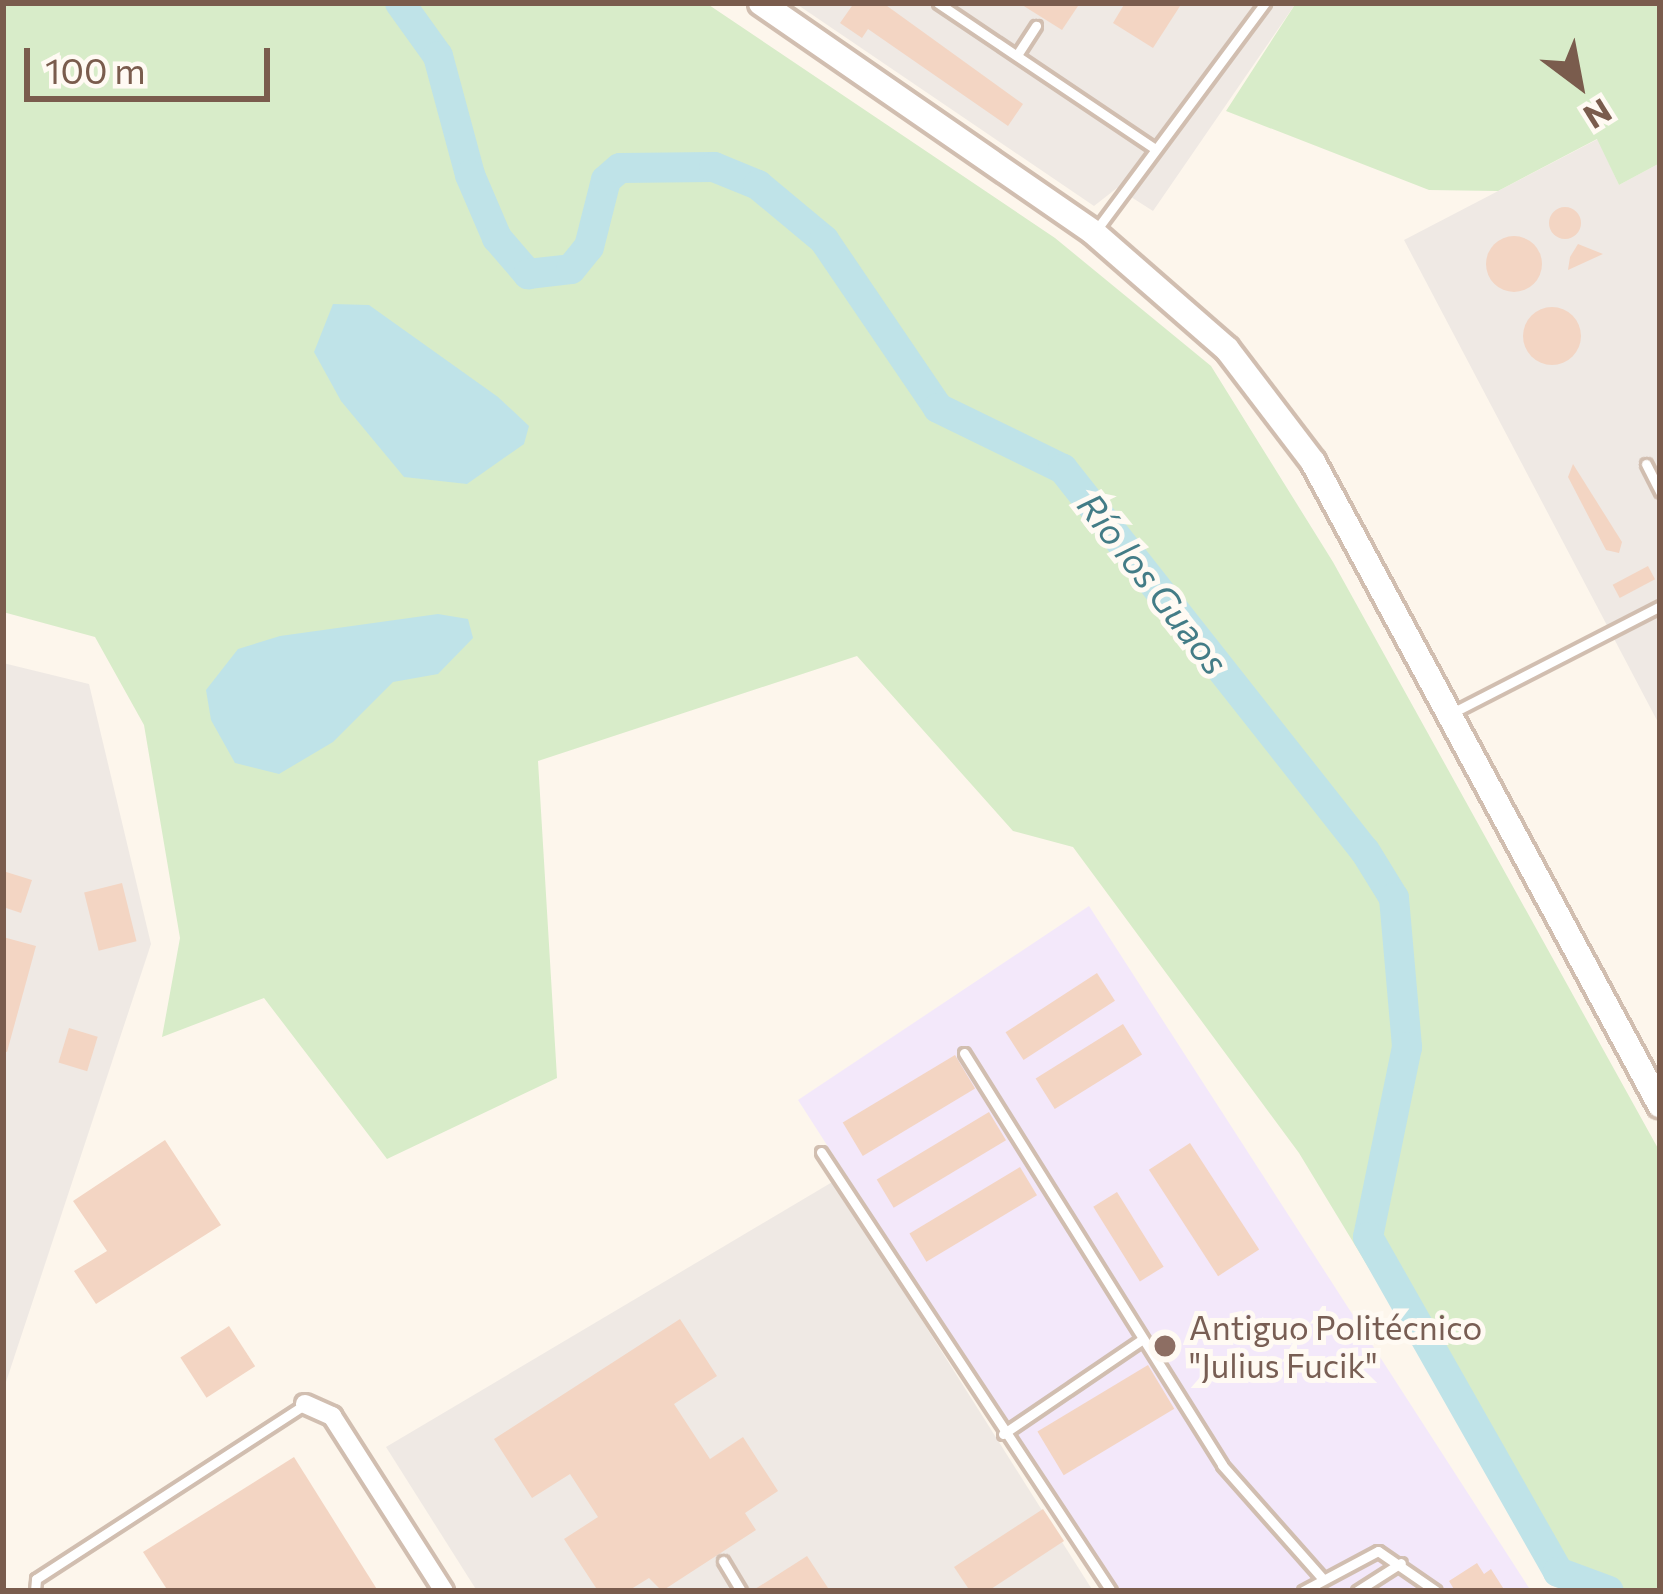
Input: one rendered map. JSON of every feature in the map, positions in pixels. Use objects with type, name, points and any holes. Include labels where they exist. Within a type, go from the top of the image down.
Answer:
[{"type":"street","points":[[761,3],[1094,233],[1227,349],[1313,462],[1660,1106]]},
{"type":"street","points":[[305,1404],[332,1416],[444,1591]]},
{"type":"lane","points":[[938,3],[1155,149]]},
{"type":"lane","points":[[1094,233],[1265,3]]},
{"type":"lane","points":[[1017,55],[1036,26]]},
{"type":"lane","points":[[1646,464],[1660,493]]},
{"type":"lane","points":[[1449,715],[1660,606]]},
{"type":"lane","points":[[964,1053],[1222,1466],[1322,1579]]},
{"type":"lane","points":[[821,1153],[1111,1591]]},
{"type":"lane","points":[[1003,1434],[1143,1339]]},
{"type":"lane","points":[[35,1591],[36,1579],[305,1404]]},
{"type":"lane","points":[[1303,1591],[1378,1551],[1436,1591]]},
{"type":"lane","points":[[723,1561],[741,1591]]},
{"type":"lane","points":[[1358,1591],[1401,1563]]},
{"type":"shaded area","points":[[795,3],[1296,3],[1153,211],[1117,188],[1094,206]]},
{"type":"shaded area","points":[[1598,139],[1619,185],[1660,163],[1660,726],[1404,240]]},
{"type":"shaded area","points":[[3,663],[89,684],[151,944],[3,1391]]},
{"type":"shaded area","name":"Antiguo Politécnico \"Julius Fucik\"","points":[[1089,906],[1531,1591],[1114,1591],[798,1100]]},
{"type":"shaded area","points":[[834,1181],[1093,1591],[477,1591],[386,1447]]},
{"type":"green space","points":[[3,3],[706,3],[1055,238],[1211,366],[1333,562],[1660,1152],[1660,1591],[1565,1591],[1299,1153],[1073,847],[1013,831],[857,656],[538,761],[557,1078],[387,1159],[264,998],[162,1037],[180,938],[144,725],[95,637],[3,612]]},
{"type":"green space","points":[[1296,3],[1660,3],[1660,163],[1619,185],[1597,139],[1498,191],[1429,190],[1226,111]]},
{"type":"water","points":[[333,304],[369,305],[498,397],[529,426],[524,444],[467,484],[404,477],[341,401],[314,352]]},
{"type":"water","points":[[438,614],[468,619],[473,638],[438,674],[393,682],[333,742],[279,774],[235,763],[211,720],[206,690],[238,649],[280,636]]},
{"type":"building","points":[[854,3],[883,3],[1023,104],[1008,126],[868,29],[862,38],[840,23]]},
{"type":"building","points":[[1019,3],[1080,3],[1062,30]]},
{"type":"building","points":[[1125,3],[1182,3],[1153,48],[1113,23]]},
{"type":"building","points":[[1565,207],[1576,212],[1581,223],[1576,234],[1565,239],[1554,234],[1549,223],[1554,212]]},
{"type":"building","points":[[1514,236],[1534,244],[1542,264],[1534,284],[1514,292],[1494,284],[1486,264],[1494,244]]},
{"type":"building","points":[[1578,244],[1603,254],[1568,270],[1570,257]]},
{"type":"building","points":[[1552,307],[1572,316],[1581,336],[1572,356],[1552,365],[1532,356],[1523,336],[1532,316]]},
{"type":"building","points":[[1573,464],[1622,542],[1619,553],[1606,550],[1568,477]]},
{"type":"building","points":[[1648,566],[1655,579],[1620,598],[1613,585]]},
{"type":"building","points":[[3,871],[32,880],[21,913],[3,907]]},
{"type":"building","points":[[122,883],[137,941],[99,951],[84,892]]},
{"type":"building","points":[[3,937],[36,946],[7,1052],[3,1051]]},
{"type":"building","points":[[1097,973],[1115,1001],[1024,1060],[1006,1032]]},
{"type":"building","points":[[1123,1024],[1142,1055],[1055,1109],[1036,1079]]},
{"type":"building","points":[[69,1028],[98,1037],[87,1071],[58,1062]]},
{"type":"building","points":[[955,1055],[975,1088],[863,1156],[843,1122]]},
{"type":"building","points":[[989,1112],[1006,1140],[894,1208],[877,1179]]},
{"type":"building","points":[[165,1140],[221,1225],[96,1304],[74,1271],[107,1251],[73,1201]]},
{"type":"building","points":[[1190,1143],[1259,1250],[1218,1276],[1149,1170]]},
{"type":"building","points":[[1020,1167],[1037,1195],[926,1262],[909,1233]]},
{"type":"building","points":[[1117,1192],[1164,1267],[1140,1281],[1093,1207]]},
{"type":"building","points":[[680,1319],[717,1376],[674,1404],[710,1459],[743,1437],[778,1491],[745,1513],[756,1530],[662,1591],[649,1578],[628,1591],[598,1591],[564,1539],[598,1517],[570,1474],[532,1498],[494,1439]]},
{"type":"building","points":[[229,1326],[255,1366],[206,1398],[180,1358]]},
{"type":"building","points":[[1148,1365],[1174,1409],[1064,1475],[1037,1431]]},
{"type":"building","points":[[294,1457],[378,1591],[168,1591],[143,1552]]},
{"type":"building","points":[[1043,1509],[1064,1541],[988,1591],[970,1591],[954,1567]]},
{"type":"building","points":[[807,1556],[830,1591],[752,1591]]},
{"type":"building","points":[[1477,1563],[1484,1574],[1491,1569],[1505,1591],[1455,1591],[1449,1581]]},
{"type":"waterway","name":"Río los Guaos","points":[[400,3],[438,56],[470,175],[497,238],[528,274],[571,269],[589,247],[606,180],[620,168],[714,167],[758,185],[824,240],[938,408],[1063,469],[1365,851],[1394,898],[1407,1047],[1368,1237],[1558,1572],[1609,1591]]},
{"type":"place","name":"Antiguo Politécnico \"Julius Fucik\"","points":[[1165,1346]]}]
